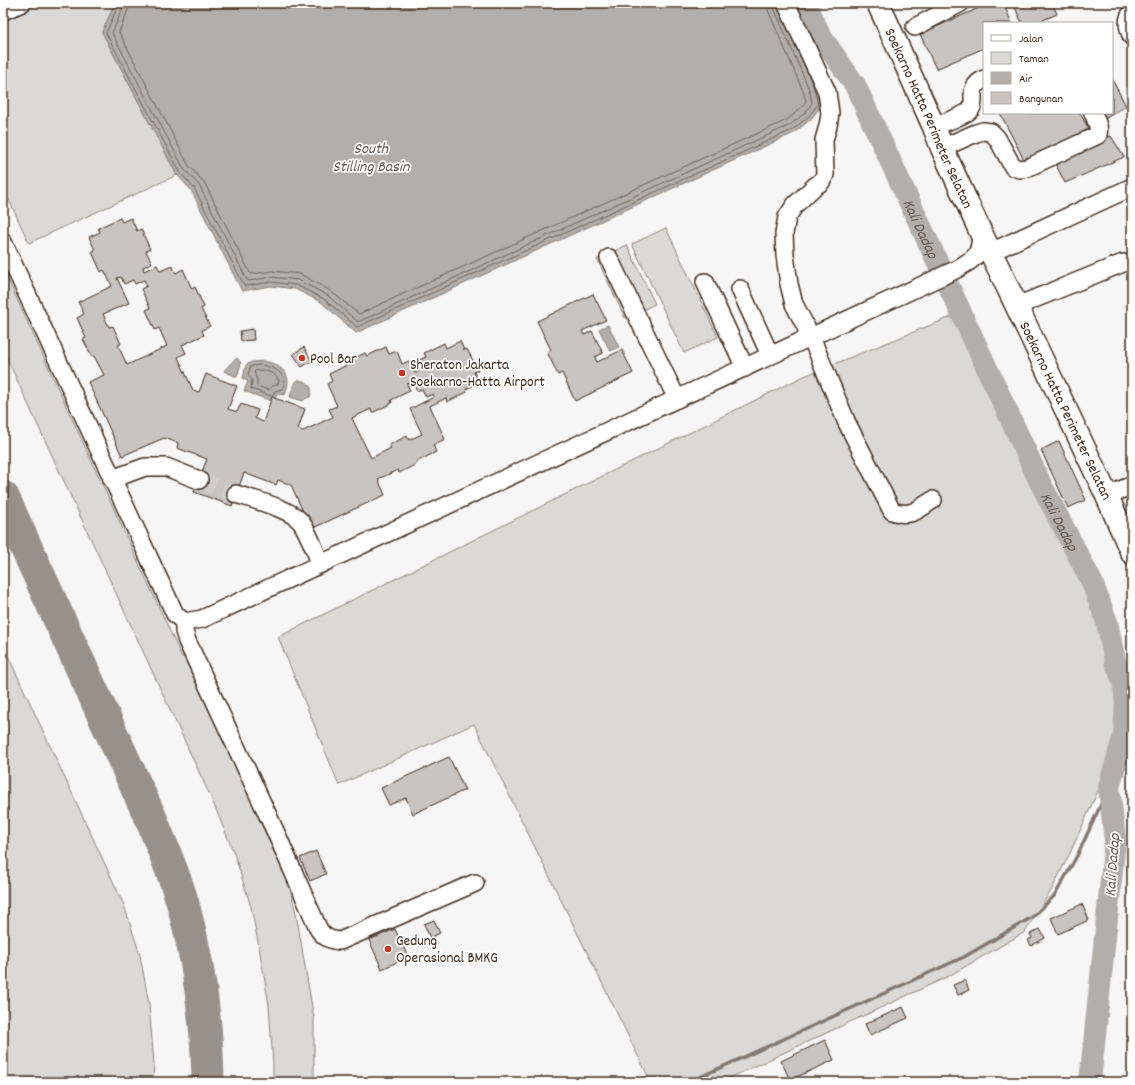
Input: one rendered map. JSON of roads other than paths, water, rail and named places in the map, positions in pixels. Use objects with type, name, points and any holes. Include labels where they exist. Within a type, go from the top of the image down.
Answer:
[{"type":"main road","points":[[866,3],[889,27]]},
{"type":"main road","name":"Soekarno Hatta Perimeter Selatan","points":[[878,3],[981,233],[1107,496],[1132,553]]},
{"type":"street","points":[[3,11],[22,3]]},
{"type":"street","points":[[786,3],[827,92],[830,113],[824,140],[825,175],[820,182],[795,205],[787,217],[784,234],[785,255],[789,284],[794,304],[811,338],[847,423],[892,511],[902,514],[910,514],[933,500]]},
{"type":"street","points":[[915,27],[961,3]]},
{"type":"street","points":[[1132,12],[1130,14],[1128,27],[1132,37]]},
{"type":"street","points":[[934,127],[968,112],[972,106],[973,91],[979,82],[983,80]]},
{"type":"street","points":[[942,148],[983,130],[991,132],[997,138],[1013,167],[1020,169],[1027,168],[1098,134],[1099,125],[1094,114]]},
{"type":"street","points":[[995,260],[1132,187]]},
{"type":"street","points":[[184,622],[202,619],[745,368],[770,355],[811,338],[954,270],[971,261],[978,253],[981,233]]},
{"type":"street","points":[[3,242],[175,614],[184,622],[184,631],[187,641],[277,835],[319,930],[324,937],[340,942],[475,883]]},
{"type":"street","points":[[609,258],[677,399]]},
{"type":"street","points":[[1016,306],[1123,263]]},
{"type":"street","points":[[705,282],[745,368]]},
{"type":"street","points":[[740,289],[770,355]]},
{"type":"street","points":[[112,479],[145,467],[166,467],[199,480]]},
{"type":"street","points":[[1107,496],[1132,485]]},
{"type":"street","points":[[236,494],[285,511],[293,516],[304,528],[321,564]]},
{"type":"water","name":"South Stilling Basin","points":[[115,3],[781,3],[818,87],[822,105],[811,119],[794,133],[356,333],[321,302],[295,289],[271,286],[242,291],[191,190],[177,175],[102,32]]},
{"type":"water","points":[[608,325],[619,347],[610,351],[599,329]]},
{"type":"water","points":[[237,358],[241,363],[237,377],[224,371]]},
{"type":"water","points":[[264,361],[280,367],[287,377],[288,384],[285,395],[277,394],[274,402],[244,391],[248,381],[243,379],[246,365],[252,362]]},
{"type":"water","points":[[298,380],[307,383],[311,387],[310,397],[303,401],[290,397],[294,383]]},
{"type":"waterway","name":"Kali Dadap","points":[[806,3],[820,35],[855,85],[1040,482],[1092,582],[1107,622],[1115,661],[1123,681],[1126,703],[1124,735],[1109,787],[1115,841],[1090,1082]]},
{"type":"waterway","points":[[689,1082],[964,957],[1034,916],[1055,895],[1078,854],[1109,787]]},
{"type":"tunnel","points":[[199,480],[236,494]]},
{"type":"place","name":"Pool Bar","points":[[302,358]]},
{"type":"place","name":"Sheraton Jakarta Soekarno-Hatta Airport","points":[[402,373]]},
{"type":"place","name":"Gedung Operasional BMKG","points":[[388,949]]}]
